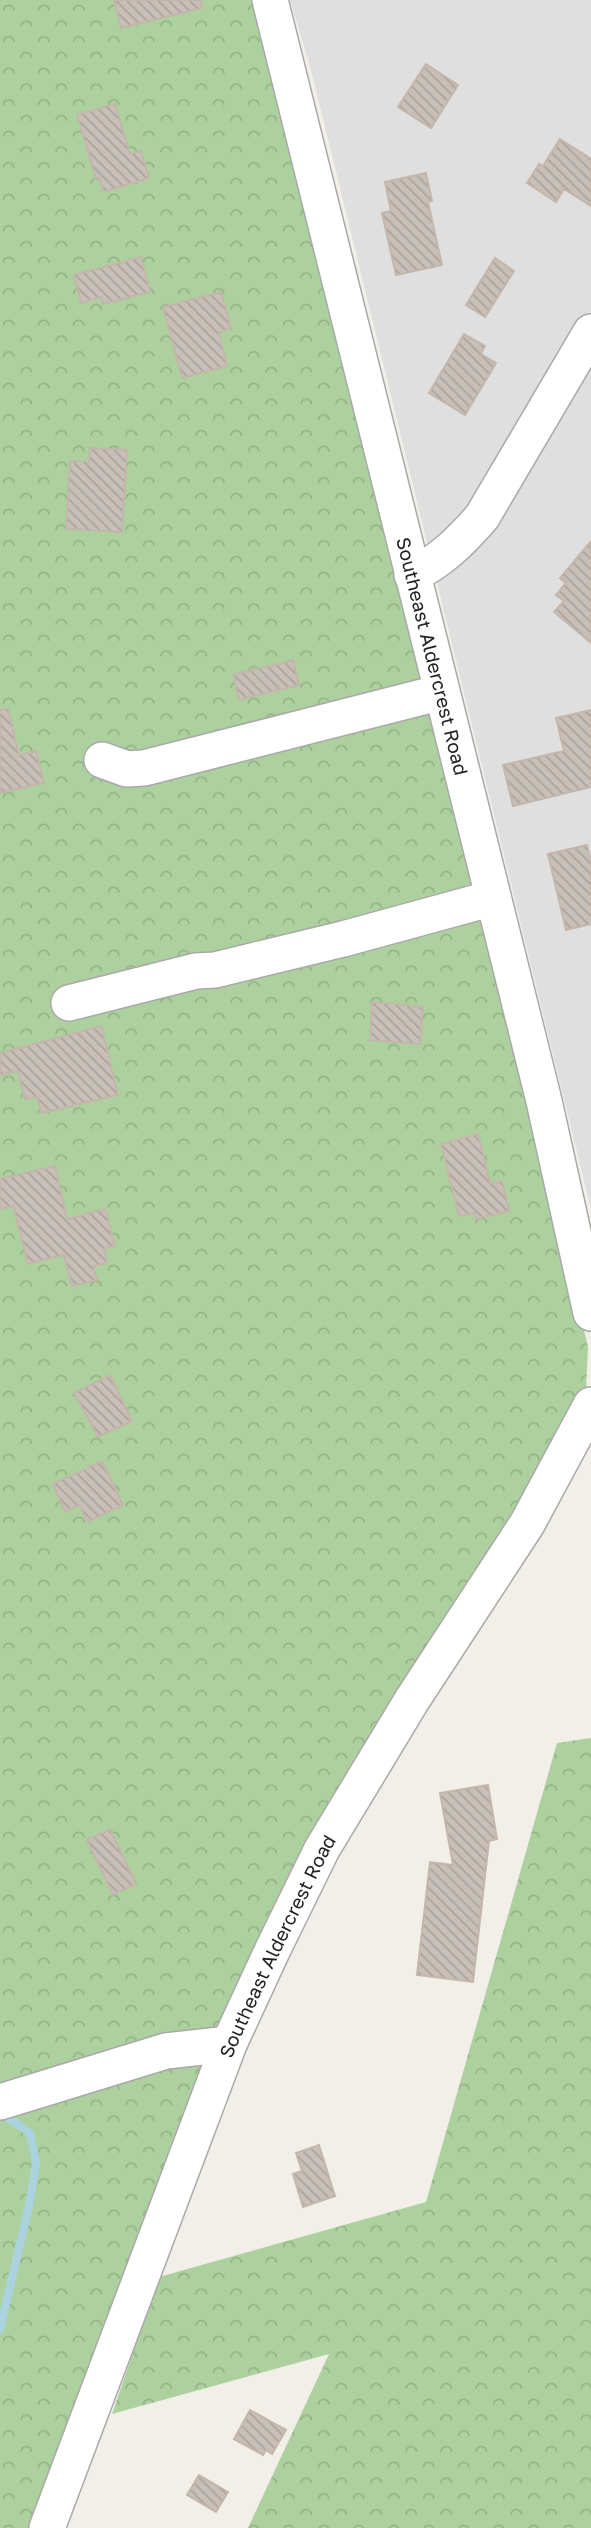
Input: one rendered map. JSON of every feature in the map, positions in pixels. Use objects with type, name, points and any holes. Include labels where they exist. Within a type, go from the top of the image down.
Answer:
[{"type":"street","name":"Southeast Aldercrest Road","points":[[270,0],[552,1135],[591,1313]]},
{"type":"street","points":[[412,575],[429,567],[460,542],[482,517],[591,332]]},
{"type":"street","points":[[102,760],[127,769],[144,768],[442,692]]},
{"type":"street","points":[[69,1003],[196,971],[215,970],[343,939],[493,898]]},
{"type":"street","name":"Southeast Aldercrest Road","points":[[47,2528],[229,2044],[322,1849],[412,1700],[527,1524],[591,1405]]},
{"type":"street","points":[[16,2097],[166,2050],[229,2044]]},
{"type":"shaded area","points":[[290,0],[591,0],[591,1209],[310,66]]},
{"type":"green space","points":[[0,0],[263,0],[588,1347],[586,1391],[307,1848],[34,2528],[0,2528]]},
{"type":"green space","points":[[591,1738],[591,2528],[248,2528],[329,2354],[112,2414],[159,2277],[426,2202],[557,1743]]},
{"type":"building","points":[[114,0],[201,0],[202,8],[121,28]]},
{"type":"building","points":[[426,64],[458,85],[431,128],[398,107]]},
{"type":"building","points":[[115,104],[130,154],[141,151],[149,178],[104,192],[99,178],[96,179],[77,115]]},
{"type":"building","points":[[560,139],[591,159],[591,206],[564,189],[556,202],[527,183],[539,164],[543,166]]},
{"type":"building","points":[[426,173],[432,201],[428,202],[442,265],[396,275],[382,213],[391,211],[385,182]]},
{"type":"building","points":[[141,257],[150,292],[103,304],[101,297],[81,303],[74,275]]},
{"type":"building","points":[[495,258],[514,271],[485,317],[466,305]]},
{"type":"building","points":[[221,292],[231,329],[219,332],[227,366],[182,378],[163,307]]},
{"type":"building","points":[[464,334],[485,346],[481,354],[496,363],[465,415],[429,393]]},
{"type":"building","points":[[90,448],[127,450],[122,532],[66,529],[70,461],[89,462]]},
{"type":"building","points":[[591,541],[591,643],[554,612],[564,601],[556,595],[566,583],[560,578]]},
{"type":"building","points":[[293,660],[299,685],[239,700],[233,675]]},
{"type":"building","points":[[8,709],[19,755],[36,751],[44,783],[0,793],[0,710]]},
{"type":"building","points":[[591,710],[591,787],[513,806],[503,765],[564,751],[556,718]]},
{"type":"building","points":[[587,845],[591,861],[591,924],[566,930],[548,854]]},
{"type":"building","points":[[372,1002],[423,1007],[420,1044],[370,1040]]},
{"type":"building","points":[[101,1026],[118,1095],[41,1113],[37,1097],[25,1099],[18,1071],[0,1075],[0,1053]]},
{"type":"building","points":[[478,1134],[490,1183],[502,1181],[509,1211],[476,1219],[475,1213],[459,1216],[441,1144]]},
{"type":"building","points":[[55,1166],[67,1219],[105,1209],[115,1246],[104,1249],[107,1263],[93,1266],[97,1280],[72,1286],[64,1255],[28,1264],[13,1206],[0,1209],[0,1179]]},
{"type":"building","points":[[110,1375],[132,1421],[98,1437],[74,1393]]},
{"type":"building","points":[[102,1461],[123,1505],[87,1522],[80,1505],[65,1512],[53,1484]]},
{"type":"building","points":[[488,1785],[497,1839],[489,1841],[473,1982],[417,1975],[430,1862],[453,1865],[440,1793]]},
{"type":"building","points":[[110,1829],[136,1884],[113,1895],[87,1840]]},
{"type":"building","points":[[319,2145],[335,2196],[303,2207],[293,2174],[302,2171],[296,2153]]},
{"type":"building","points":[[250,2410],[286,2430],[272,2454],[266,2450],[263,2455],[234,2439]]},
{"type":"building","points":[[199,2475],[228,2492],[216,2512],[187,2495]]},
{"type":"waterway","points":[[0,2112],[30,2133],[36,2162],[29,2206],[0,2329]]}]
